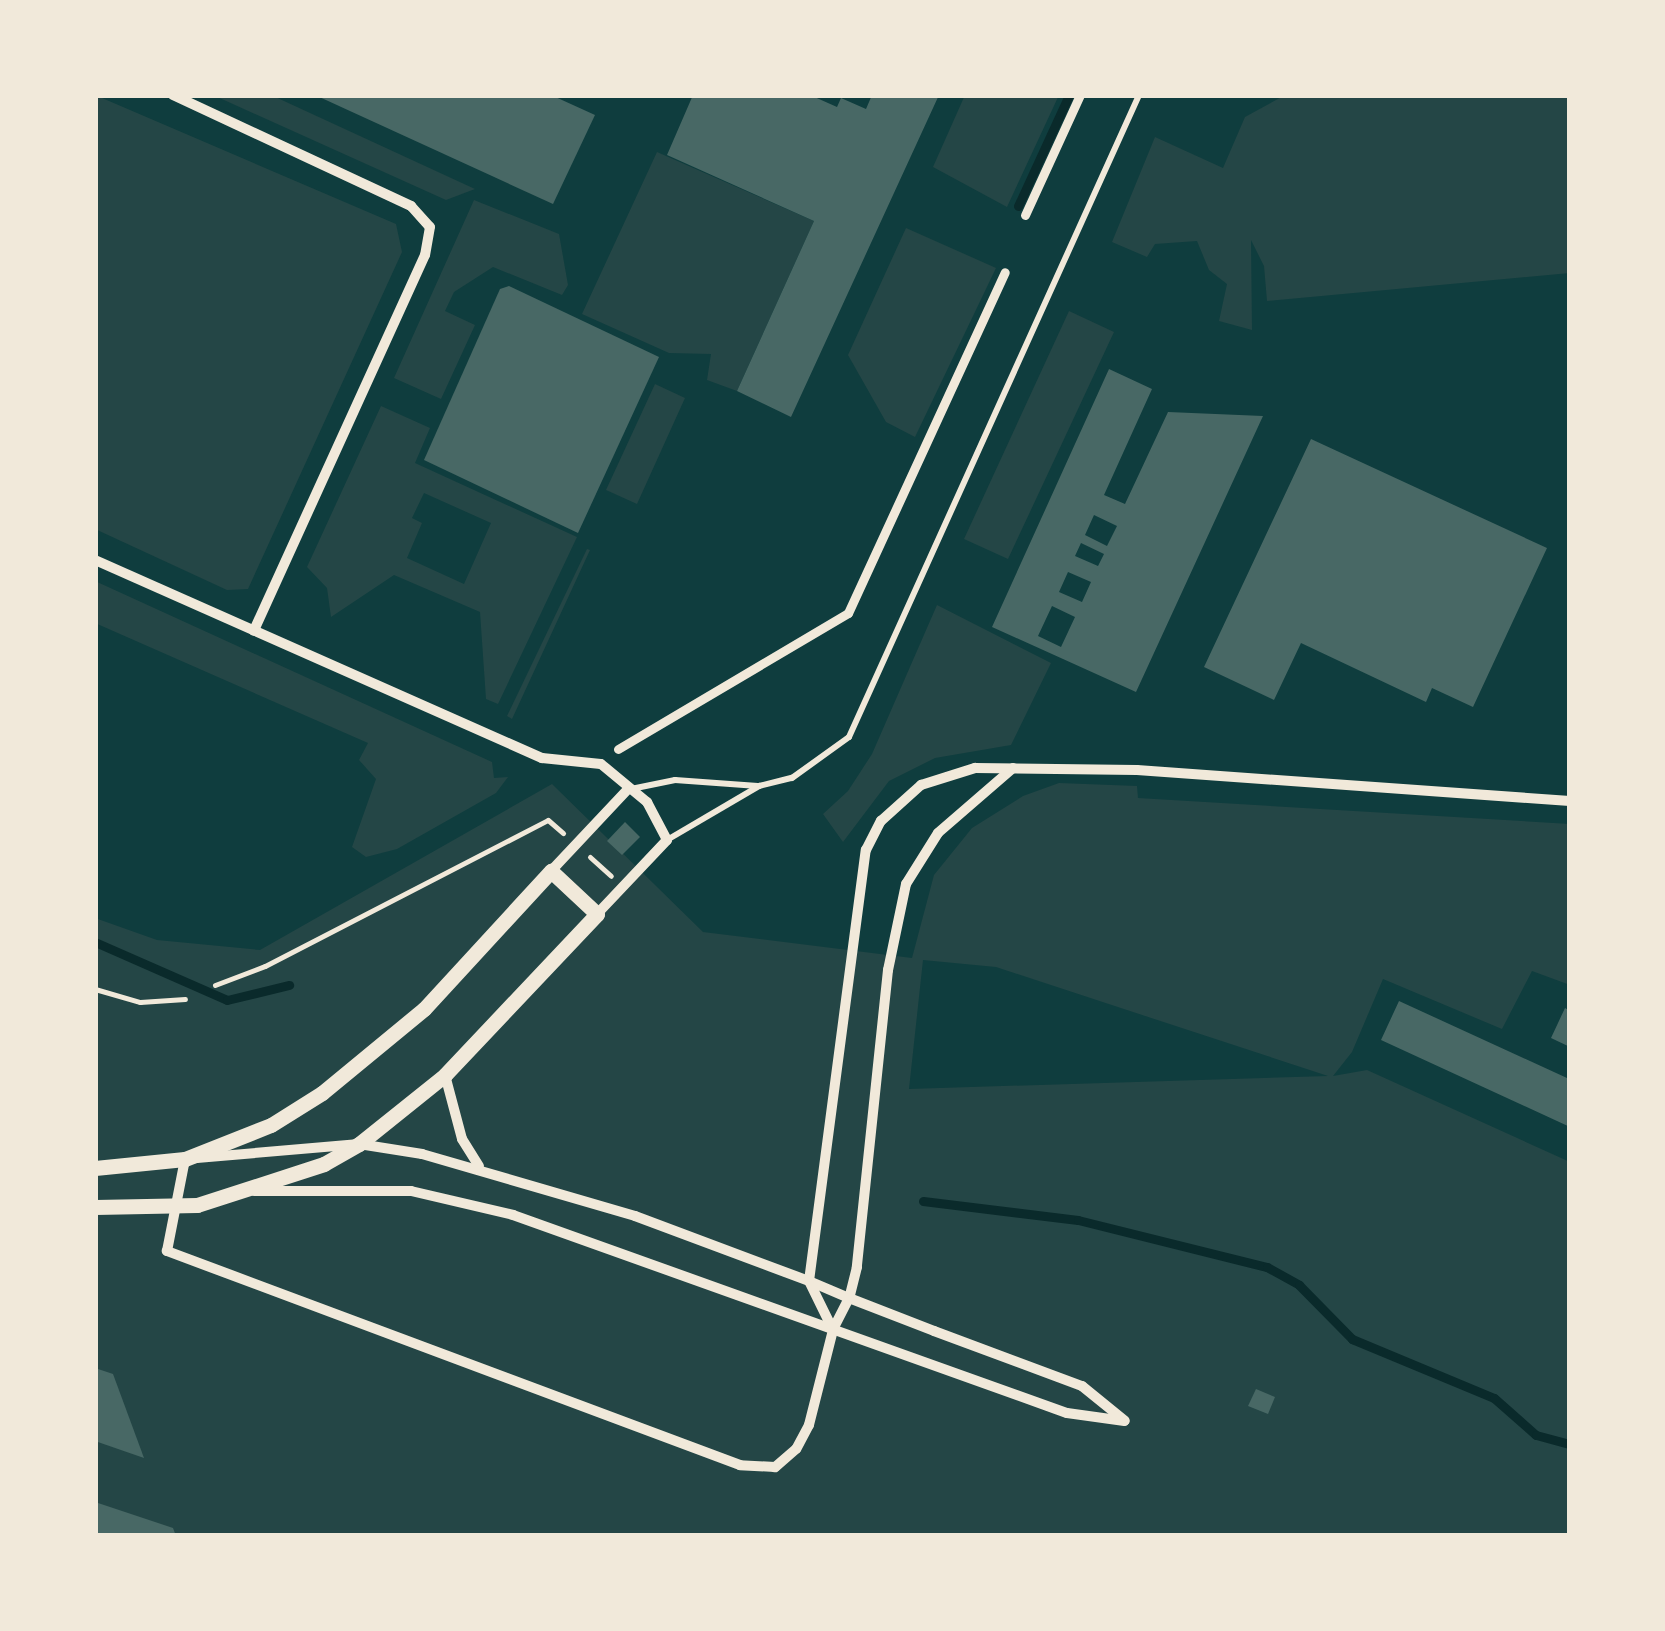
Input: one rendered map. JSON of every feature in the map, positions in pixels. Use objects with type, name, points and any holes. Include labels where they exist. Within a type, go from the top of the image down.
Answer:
[{"type":"street","points":[[173,95],[411,206],[430,227],[425,255],[254,630]]},
{"type":"street","points":[[1025,215],[1080,95]]},
{"type":"street","points":[[618,749],[848,614],[1005,272]]},
{"type":"street","points":[[95,560],[542,758],[602,764],[627,790],[647,802],[668,840],[445,1075],[359,1144],[250,1191],[175,1210],[95,1207]]},
{"type":"street","points":[[833,1330],[809,1281],[866,850],[881,822],[922,785],[975,768],[1013,768],[1300,780],[1570,802]]},
{"type":"street","points":[[185,1159],[166,1252],[198,1268],[740,1465],[776,1467],[796,1450],[828,1368],[833,1330],[849,1298],[888,970],[906,884],[938,833],[1013,768]]},
{"type":"street","points":[[185,1159],[271,1125],[368,1062],[627,790]]},
{"type":"street","points":[[551,871],[597,914]]},
{"type":"street","points":[[445,1075],[462,1140],[480,1167]]},
{"type":"street","points":[[95,1168],[359,1144],[480,1167],[809,1281],[1082,1386],[1125,1421],[1067,1413],[512,1215],[411,1191],[250,1191]]},
{"type":"lane","points":[[668,840],[759,786],[792,778],[828,756],[865,711],[1139,95]]},
{"type":"lane","points":[[627,790],[675,780],[759,786]]},
{"type":"path","points":[[215,985],[266,966],[548,820],[563,833]]},
{"type":"path","points":[[587,854],[610,875]]},
{"type":"path","points":[[95,988],[140,1002],[185,999]]},
{"type":"shaded area","points":[[95,95],[396,224],[402,252],[248,589],[227,590],[95,529]]},
{"type":"shaded area","points":[[213,95],[271,95],[475,189],[446,200]]},
{"type":"shaded area","points":[[965,95],[1059,95],[1007,207],[933,167]]},
{"type":"shaded area","points":[[1285,95],[1570,95],[1570,273],[1267,301],[1264,266],[1251,240],[1252,330],[1219,321],[1227,284],[1209,270],[1197,241],[1155,244],[1147,257],[1112,242],[1155,137],[1223,168],[1245,117]]},
{"type":"shaded area","points":[[657,152],[814,221],[737,391],[707,380],[711,354],[669,353],[582,314]]},
{"type":"shaded area","points":[[474,200],[559,234],[568,285],[562,295],[493,267],[454,292],[445,311],[475,325],[441,399],[394,378]]},
{"type":"shaded area","points":[[906,228],[996,268],[915,437],[886,422],[848,355]]},
{"type":"shaded area","points":[[1069,311],[1114,332],[1008,559],[964,539]]},
{"type":"shaded area","points":[[655,384],[685,398],[637,504],[606,490]]},
{"type":"shaded area","points":[[381,406],[430,428],[415,463],[577,537],[498,704],[486,699],[480,612],[394,575],[331,617],[327,588],[307,567]],"holes":[[[424,493],[491,523],[464,584],[407,558],[422,523],[412,518]]]},
{"type":"shaded area","points":[[587,549],[590,550],[512,719],[507,716]]},
{"type":"shaded area","points":[[95,581],[492,762],[494,778],[508,777],[496,793],[397,849],[366,857],[352,847],[376,779],[359,760],[368,743],[95,623]]},
{"type":"shaded area","points":[[937,605],[1051,663],[1011,745],[935,758],[889,781],[843,842],[823,814],[848,791],[872,754]]},
{"type":"shaded area","points":[[1059,783],[1137,786],[1138,798],[1570,824],[1570,985],[1532,971],[1502,1029],[1383,979],[1352,1052],[1333,1076],[1367,1070],[1570,1162],[1570,1536],[95,1536],[95,918],[157,940],[260,950],[552,784],[703,932],[912,958],[934,875],[972,828],[1023,796]],"holes":[[[923,960],[996,967],[1328,1076],[909,1089]]]},
{"type":"building","points":[[315,95],[551,95],[595,115],[553,204]]},
{"type":"building","points":[[693,95],[810,95],[837,107],[841,98],[866,109],[872,95],[939,95],[791,417],[737,391],[814,221],[667,155]]},
{"type":"building","points":[[509,286],[659,357],[578,533],[424,460],[500,289]]},
{"type":"building","points":[[1109,369],[1152,389],[1104,495],[1125,504],[1168,412],[1263,416],[1136,692],[992,627]],"holes":[[[1094,515],[1117,526],[1107,546],[1085,535]],[[1081,543],[1104,554],[1098,566],[1075,556]],[[1068,572],[1091,582],[1082,602],[1059,592]],[[1052,606],[1075,617],[1061,647],[1038,636]]]},
{"type":"building","points":[[1311,439],[1547,548],[1473,707],[1432,688],[1426,702],[1301,643],[1274,700],[1204,667]]},
{"type":"building","points":[[625,822],[640,837],[622,855],[607,841]]},
{"type":"building","points":[[1399,1001],[1567,1078],[1570,1071],[1570,1127],[1381,1040]]},
{"type":"building","points":[[1565,1008],[1570,1011],[1570,1047],[1551,1038]]},
{"type":"building","points":[[95,1368],[113,1374],[144,1458],[95,1441]]},
{"type":"building","points":[[1256,1389],[1275,1397],[1268,1414],[1248,1406]]},
{"type":"building","points":[[95,1502],[173,1528],[176,1536],[95,1536]]},
{"type":"waterway","points":[[1018,206],[1069,95]]},
{"type":"waterway","points":[[95,942],[227,1000],[289,985]]},
{"type":"waterway","points":[[923,1201],[1078,1220],[1267,1267],[1299,1285],[1352,1339],[1494,1398],[1536,1435],[1570,1444]]}]
